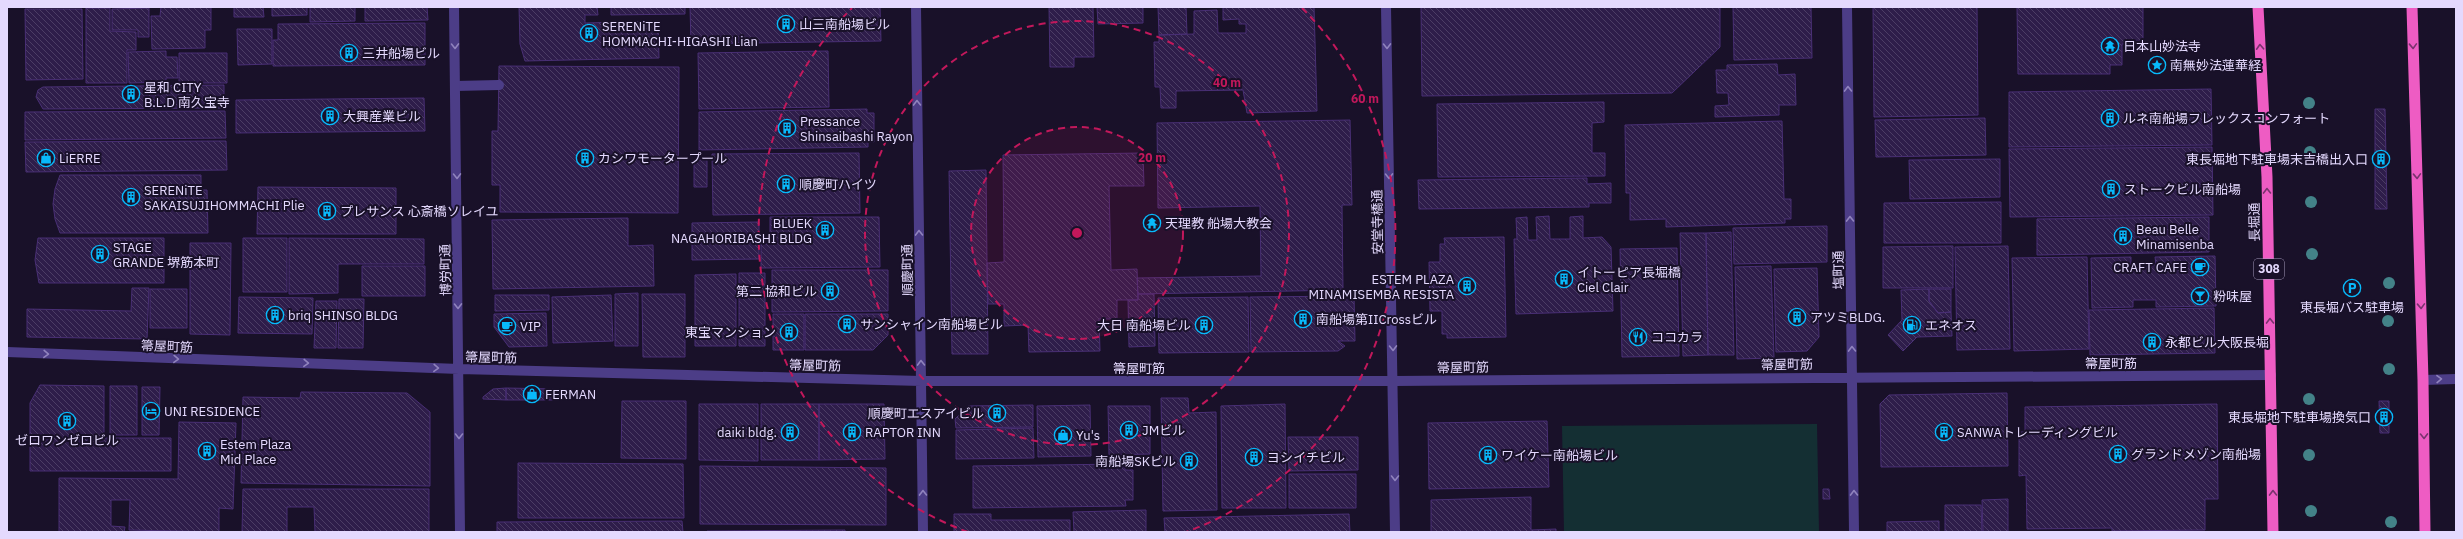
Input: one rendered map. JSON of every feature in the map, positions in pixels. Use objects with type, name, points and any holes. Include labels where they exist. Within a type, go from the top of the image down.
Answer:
[{"type":"highway","name":"長堀通","points":[[2258,7],[2267,177],[2273,532]]},
{"type":"highway","points":[[2412,7],[2423,380],[2425,532]]},
{"type":"street","name":"博労町通","points":[[454,7],[460,532]]},
{"type":"street","name":"順慶町通","points":[[916,7],[923,532]]},
{"type":"street","name":"安堂寺橋通","points":[[1386,7],[1394,381],[1395,532]]},
{"type":"street","name":"塩町通","points":[[1847,7],[1854,532]]},
{"type":"street","points":[[455,86],[499,85]]},
{"type":"street","name":"箒屋町筋","points":[[7,352],[459,369],[921,381],[1394,381],[1853,376],[2271,375]]},
{"type":"street","points":[[2423,380],[2456,379]]},
{"type":"green space","points":[[1817,424],[1819,532],[1564,532],[1562,426]]},
{"type":"building","points":[[161,7],[211,7],[211,30],[205,30],[205,48],[152,49],[151,16],[160,16]]},
{"type":"building","points":[[234,7],[263,7],[264,17],[234,17]]},
{"type":"building","points":[[272,7],[307,7],[307,15],[272,16]]},
{"type":"building","points":[[310,7],[355,7],[355,21],[310,22]]},
{"type":"building","points":[[365,7],[427,7],[428,20],[365,21]]},
{"type":"building","name":"SERENiTE HOMMACHI-HIGASHI Lian","points":[[519,7],[597,7],[598,15],[585,15],[585,23],[658,21],[659,58],[525,61],[520,44]]},
{"type":"building","points":[[611,7],[685,7],[685,14],[611,15]]},
{"type":"building","name":"山三南船場ビル","points":[[690,7],[880,7],[881,41],[691,44]]},
{"type":"building","points":[[1049,7],[1093,7],[1094,57],[1074,57],[1074,67],[1050,67]]},
{"type":"building","points":[[1097,7],[1143,7],[1143,23],[1098,24]]},
{"type":"building","points":[[1158,7],[1186,7],[1187,34],[1159,35]]},
{"type":"building","points":[[1223,7],[1314,7],[1317,111],[1247,113],[1243,90],[1176,91],[1176,108],[1161,108],[1160,87],[1155,87],[1154,42],[1159,42],[1159,35],[1194,34],[1194,11],[1217,10],[1218,33],[1246,33],[1246,24],[1239,24],[1239,19],[1223,20]]},
{"type":"building","points":[[1421,7],[1720,7],[1720,47],[1672,93],[1422,96]]},
{"type":"building","points":[[1733,7],[1811,7],[1812,58],[1734,60]]},
{"type":"building","points":[[1873,7],[1977,7],[1978,115],[1874,117]]},
{"type":"building","points":[[2017,7],[2143,7],[2143,44],[2122,44],[2122,65],[2110,65],[2110,74],[2018,74]]},
{"type":"building","points":[[86,8],[110,8],[110,31],[136,32],[136,50],[127,50],[127,83],[86,83]]},
{"type":"building","points":[[149,8],[149,37],[138,37],[138,30],[112,30],[112,9]]},
{"type":"building","points":[[25,9],[82,9],[83,79],[26,80]]},
{"type":"building","name":"三井船場ビル","points":[[425,23],[425,65],[273,66],[273,40],[278,40],[278,24]]},
{"type":"building","points":[[237,29],[272,29],[272,64],[238,65]]},
{"type":"building","points":[[166,51],[166,57],[177,57],[178,78],[166,78],[166,82],[129,83],[128,52]]},
{"type":"building","points":[[828,51],[829,107],[699,109],[698,53]]},
{"type":"building","points":[[179,53],[227,53],[227,83],[179,83]]},
{"type":"building","points":[[1777,64],[1778,75],[1795,74],[1796,105],[1779,105],[1779,115],[1715,117],[1715,106],[1729,105],[1728,93],[1717,93],[1716,70],[1727,70],[1727,65]]},
{"type":"building","name":"カシワモータープール","points":[[499,66],[679,67],[678,213],[500,212],[500,185],[492,185],[492,131],[498,131]]},
{"type":"building","name":"星和 CITY B.L.D 南久宝寺","points":[[224,85],[224,108],[43,109],[36,97],[38,90],[43,87]]},
{"type":"building","name":"ルネ南船場フレックスコンフォート","points":[[2211,89],[2212,145],[2009,147],[2009,92]]},
{"type":"building","name":"大興産業ビル","points":[[424,98],[425,131],[236,133],[236,100]]},
{"type":"building","points":[[1604,102],[1604,122],[1592,123],[1592,153],[1605,153],[1605,176],[1438,177],[1437,104]]},
{"type":"building","name":"Pressance Shinsaibashi Rayon","points":[[867,109],[867,113],[874,113],[874,142],[868,142],[868,147],[699,150],[699,112]]},
{"type":"building","name":"東長堀地下駐車場末吉橋出入口","points":[[2375,109],[2385,109],[2387,209],[2375,209]]},
{"type":"building","points":[[225,111],[226,138],[25,140],[25,112]]},
{"type":"building","points":[[1985,118],[1986,155],[1876,157],[1875,120]]},
{"type":"building","points":[[1350,120],[1352,205],[1342,205],[1343,290],[1138,294],[1137,278],[1261,276],[1260,206],[1158,208],[1157,123]]},
{"type":"building","points":[[1782,121],[1784,199],[1791,199],[1791,219],[1785,219],[1785,223],[1666,227],[1666,219],[1630,220],[1630,193],[1626,193],[1625,125]]},
{"type":"building","points":[[226,141],[227,170],[26,172],[25,142]]},
{"type":"building","name":"ストークビル南船場","points":[[2212,147],[2213,215],[2010,217],[2009,149]]},
{"type":"building","name":"順慶町ハイツ","points":[[859,153],[860,213],[713,215],[712,154]]},
{"type":"building","points":[[1143,153],[1144,186],[1109,186],[1111,270],[1137,269],[1138,300],[1117,300],[1117,319],[1099,319],[1100,351],[1029,352],[1028,325],[1004,326],[1004,304],[988,304],[987,263],[1004,262],[1003,155]]},
{"type":"building","points":[[2000,159],[2000,197],[1910,199],[1909,160]]},
{"type":"building","points":[[694,160],[707,160],[707,187],[694,187]]},
{"type":"building","points":[[986,170],[988,354],[952,354],[949,171]]},
{"type":"building","name":"SERENiTE SAKAISUJIHOMMACHI Plie","points":[[60,175],[201,175],[201,190],[207,190],[208,233],[60,233],[55,219],[53,204],[55,189]]},
{"type":"building","points":[[1587,178],[1587,184],[1611,183],[1611,203],[1589,203],[1589,207],[1419,209],[1418,180]]},
{"type":"building","name":"プレサンス 心斎橋ソレイユ","points":[[258,187],[396,188],[396,234],[257,234]]},
{"type":"building","points":[[2001,202],[2001,243],[1884,243],[1884,203]]},
{"type":"building","name":"イトーピア長堀橋 Ciel Clair","points":[[1549,216],[1550,239],[1570,239],[1570,217],[1583,216],[1583,238],[1602,237],[1611,247],[1613,311],[1516,314],[1514,239],[1517,239],[1516,218],[1527,217],[1528,240],[1537,240],[1536,217]]},
{"type":"building","name":"BLUEK NAGAHORIBASHI BLDG","points":[[770,217],[879,217],[880,267],[761,268],[761,244],[770,244]]},
{"type":"building","name":"Beau Belle Minamisenba","points":[[2209,217],[2209,252],[2037,255],[2037,219]]},
{"type":"building","points":[[628,218],[628,246],[653,245],[654,286],[493,289],[492,220]]},
{"type":"building","points":[[759,222],[759,259],[692,260],[692,223]]},
{"type":"building","points":[[1827,226],[1827,262],[1734,264],[1733,228]]},
{"type":"building","points":[[1731,232],[1734,355],[1708,355],[1706,233]]},
{"type":"building","points":[[1680,233],[1706,233],[1708,355],[1683,356]]},
{"type":"building","name":"ESTEM PLAZA MINAMISEMBA RESISTA","points":[[1504,237],[1506,337],[1447,338],[1447,334],[1442,334],[1442,311],[1430,311],[1429,262],[1440,262],[1440,244],[1445,244],[1444,238]]},
{"type":"building","name":"STAGE GRANDE 堺筋本町","points":[[38,238],[164,238],[164,283],[39,283],[35,260]]},
{"type":"building","points":[[243,238],[287,238],[287,292],[243,292]]},
{"type":"building","points":[[289,238],[424,239],[424,264],[338,264],[338,293],[289,294]]},
{"type":"building","points":[[190,243],[231,243],[230,335],[190,334]]},
{"type":"building","points":[[1953,246],[1953,288],[1883,288],[1883,247]]},
{"type":"building","points":[[2008,246],[2010,349],[1957,350],[1955,247]]},
{"type":"building","points":[[1677,248],[1679,356],[1622,357],[1620,249]]},
{"type":"building","points":[[2215,256],[2216,306],[2156,307],[2156,300],[2133,300],[2133,307],[2092,308],[2091,258],[2131,257],[2131,265],[2156,265],[2155,257]]},
{"type":"building","points":[[2087,257],[2089,349],[2014,351],[2012,258]]},
{"type":"building","points":[[362,266],[425,266],[425,296],[362,296]]},
{"type":"building","points":[[1771,266],[1774,358],[1737,359],[1735,267]]},
{"type":"building","name":"アツミBLDG.","points":[[1817,268],[1819,337],[1807,351],[1776,352],[1774,269]]},
{"type":"building","name":"第二 協和ビル","points":[[772,270],[888,270],[888,311],[772,312]]},
{"type":"building","points":[[739,273],[765,273],[765,346],[739,346]]},
{"type":"building","points":[[736,274],[736,346],[695,346],[695,275]]},
{"type":"building","points":[[132,288],[149,288],[147,339],[27,337],[27,309],[131,311]]},
{"type":"building","points":[[150,289],[187,289],[187,328],[150,328]]},
{"type":"building","points":[[1929,289],[1929,301],[1938,313],[1951,312],[1952,336],[1917,337],[1903,351],[1888,335],[1902,320],[1901,290]]},
{"type":"building","points":[[1929,289],[1951,289],[1951,312],[1938,313],[1929,301]]},
{"type":"building","points":[[638,293],[638,346],[615,346],[615,294]]},
{"type":"building","points":[[642,294],[685,294],[685,357],[643,357]]},
{"type":"building","points":[[1138,294],[1154,294],[1155,346],[1129,347],[1128,300],[1138,300]]},
{"type":"building","points":[[495,295],[549,295],[549,310],[495,311]]},
{"type":"building","points":[[611,295],[613,341],[553,343],[552,297]]},
{"type":"building","name":"南船場第IICrossビル","points":[[1354,296],[1355,341],[1338,341],[1345,346],[1338,351],[1251,352],[1250,297]]},
{"type":"building","name":"briq SHINSO BLDG","points":[[239,297],[313,298],[312,334],[238,333]]},
{"type":"building","name":"大日 南船場ビル","points":[[1248,297],[1249,352],[1159,353],[1158,298]]},
{"type":"building","points":[[339,299],[364,299],[363,348],[338,348]]},
{"type":"building","points":[[316,301],[337,301],[336,348],[314,348]]},
{"type":"building","name":"永都ビル大阪長堀","points":[[2214,308],[2215,353],[2090,355],[2089,310]]},
{"type":"building","points":[[546,313],[547,346],[509,347],[494,327],[494,314]]},
{"type":"building","name":"東宝マンション","points":[[773,314],[804,314],[804,350],[773,350]]},
{"type":"building","name":"サンシャイン南船場ビル","points":[[805,314],[888,314],[888,335],[873,350],[805,350]]},
{"type":"building","name":"ゼロワンゼロビル","points":[[40,385],[104,386],[104,438],[171,438],[171,471],[30,471],[30,403]]},
{"type":"building","points":[[110,386],[137,386],[137,435],[110,435]]},
{"type":"building","name":"UNI RESIDENCE","points":[[142,387],[160,387],[159,435],[142,435]]},
{"type":"building","points":[[506,388],[506,400],[483,399],[483,397],[493,389]]},
{"type":"building","points":[[506,388],[557,389],[558,400],[506,400]]},
{"type":"building","points":[[301,392],[407,393],[430,412],[430,486],[241,483],[243,397],[300,398]]},
{"type":"building","name":"SANWAトレーディングビル","points":[[2007,393],[2008,466],[1881,467],[1880,404],[1889,395]]},
{"type":"building","name":"南船場SKビル","points":[[1161,398],[1188,398],[1189,413],[1216,412],[1217,510],[1163,511]]},
{"type":"building","points":[[622,401],[686,401],[686,459],[621,458]]},
{"type":"building","name":"東長堀地下駐車場換気口","points":[[2379,401],[2389,401],[2389,433],[2380,433]]},
{"type":"building","points":[[699,404],[758,404],[758,461],[699,460]]},
{"type":"building","name":"daiki bldg.","points":[[761,404],[819,404],[819,460],[761,460]]},
{"type":"building","name":"RAPTOR INN","points":[[819,404],[884,404],[885,459],[819,460]]},
{"type":"building","name":"ヨシイチビル","points":[[1285,404],[1286,508],[1222,508],[1221,406]]},
{"type":"building","name":"グランドメゾン南船場","points":[[2217,404],[2218,499],[2205,499],[2205,530],[2112,531],[2112,528],[2027,529],[2026,475],[2019,476],[2019,432],[2025,432],[2025,407]]},
{"type":"building","name":"順慶町エスアイビル","points":[[1033,405],[1033,427],[956,428],[955,419],[968,406]]},
{"type":"building","points":[[1090,405],[1091,456],[1038,457],[1037,406]]},
{"type":"building","name":"JMビル","points":[[1108,406],[1150,406],[1150,454],[1109,455]]},
{"type":"building","name":"ワイケー南船場ビル","points":[[1547,421],[1549,487],[1429,489],[1428,423]]},
{"type":"building","name":"Estem Plaza Mid Place","points":[[179,422],[236,423],[233,509],[219,508],[219,532],[129,530],[130,500],[111,500],[111,526],[125,527],[124,532],[59,532],[59,478],[178,479]]},
{"type":"building","points":[[1033,428],[1034,458],[956,459],[956,430]]},
{"type":"building","points":[[1288,437],[1358,437],[1358,470],[1289,471]]},
{"type":"building","points":[[518,463],[683,464],[684,518],[518,518]]},
{"type":"building","points":[[1125,464],[1125,470],[1133,470],[1133,500],[1125,500],[1126,506],[973,508],[973,466]]},
{"type":"building","points":[[700,466],[886,468],[886,525],[700,524]]},
{"type":"building","points":[[1289,474],[1356,474],[1356,508],[1289,508]]},
{"type":"building","points":[[243,489],[429,489],[429,532],[315,532],[314,507],[287,507],[287,532],[242,532]]},
{"type":"building","points":[[1823,489],[1829,489],[1830,499],[1823,499]]},
{"type":"building","points":[[1531,497],[1531,530],[1556,529],[1556,532],[1431,532],[1431,500]]},
{"type":"building","points":[[2008,499],[2008,532],[1983,532],[1982,500]]},
{"type":"building","points":[[1945,505],[1981,505],[1982,532],[1945,532]]},
{"type":"building","points":[[1146,510],[1146,532],[1074,532],[1073,512]]},
{"type":"building","points":[[954,514],[991,514],[991,520],[1070,520],[1070,532],[954,532]]},
{"type":"building","points":[[1349,514],[1350,532],[1165,532],[1164,518]]},
{"type":"building","points":[[682,521],[683,532],[497,532],[497,522]]},
{"type":"building","points":[[1939,521],[1939,532],[1887,532],[1887,522]]},
{"type":"building","points":[[845,530],[845,532],[707,532],[707,531]]},
{"type":"place","name":"山三南船場ビル","points":[[786,24]]},
{"type":"place","name":"SERENiTE HOMMACHI-HIGASHI Lian","points":[[589,33]]},
{"type":"place","name":"日本山妙法寺","points":[[2110,46]]},
{"type":"place","name":"三井船場ビル","points":[[349,53]]},
{"type":"place","name":"南無妙法蓮華経","points":[[2157,65]]},
{"type":"place","name":"星和 CITY B.L.D 南久宝寺","points":[[131,94]]},
{"type":"place","name":"大興産業ビル","points":[[330,116]]},
{"type":"place","name":"ルネ南船場フレックスコンフォート","points":[[2110,118]]},
{"type":"place","name":"Pressance Shinsaibashi Rayon","points":[[787,128]]},
{"type":"place","name":"LiERRE","points":[[46,158]]},
{"type":"place","name":"カシワモータープール","points":[[585,158]]},
{"type":"place","name":"東長堀地下駐車場末吉橋出入口","points":[[2381,159]]},
{"type":"place","name":"順慶町ハイツ","points":[[786,184]]},
{"type":"place","name":"ストークビル南船場","points":[[2111,189]]},
{"type":"place","name":"SERENiTE SAKAISUJIHOMMACHI Plie","points":[[131,197]]},
{"type":"place","name":"プレサンス 心斎橋ソレイユ","points":[[327,211]]},
{"type":"place","name":"天理教 船場大教会","points":[[1152,223]]},
{"type":"place","name":"BLUEK NAGAHORIBASHI BLDG","points":[[825,230]]},
{"type":"place","name":"Beau Belle Minamisenba","points":[[2123,236]]},
{"type":"place","name":"STAGE GRANDE 堺筋本町","points":[[100,254]]},
{"type":"place","name":"CRAFT CAFE","points":[[2200,267]]},
{"type":"place","name":"イトーピア長堀橋 Ciel Clair","points":[[1564,279]]},
{"type":"place","name":"ESTEM PLAZA MINAMISEMBA RESISTA","points":[[1467,286]]},
{"type":"place","name":"東長堀バス駐車場","points":[[2352,288]]},
{"type":"place","name":"第二 協和ビル","points":[[830,291]]},
{"type":"place","name":"粉味屋","points":[[2200,296]]},
{"type":"place","name":"briq SHINSO BLDG","points":[[275,315]]},
{"type":"place","name":"アツミBLDG.","points":[[1797,317]]},
{"type":"place","name":"南船場第IICrossビル","points":[[1303,319]]},
{"type":"place","name":"サンシャイン南船場ビル","points":[[847,324]]},
{"type":"place","name":"大日 南船場ビル","points":[[1204,325]]},
{"type":"place","name":"エネオス","points":[[1912,325]]},
{"type":"place","name":"VIP","points":[[507,326]]},
{"type":"place","name":"東宝マンション","points":[[789,332]]},
{"type":"place","name":"ココカラ","points":[[1638,337]]},
{"type":"place","name":"永都ビル大阪長堀","points":[[2152,342]]},
{"type":"place","name":"FERMAN","points":[[532,394]]},
{"type":"place","name":"UNI RESIDENCE","points":[[151,411]]},
{"type":"place","name":"順慶町エスアイビル","points":[[997,413]]},
{"type":"place","name":"東長堀地下駐車場換気口","points":[[2384,417]]},
{"type":"place","name":"ゼロワンゼロビル","points":[[67,421]]},
{"type":"place","name":"JMビル","points":[[1129,430]]},
{"type":"place","name":"daiki bldg.","points":[[790,432]]},
{"type":"place","name":"RAPTOR INN","points":[[852,432]]},
{"type":"place","name":"SANWAトレーディングビル","points":[[1944,432]]},
{"type":"place","name":"Yu's","points":[[1063,435]]},
{"type":"place","name":"Estem Plaza Mid Place","points":[[207,451]]},
{"type":"place","name":"グランドメゾン南船場","points":[[2118,454]]},
{"type":"place","name":"ワイケー南船場ビル","points":[[1488,455]]},
{"type":"place","name":"ヨシイチビル","points":[[1254,457]]},
{"type":"place","name":"南船場SKビル","points":[[1189,461]]}]
